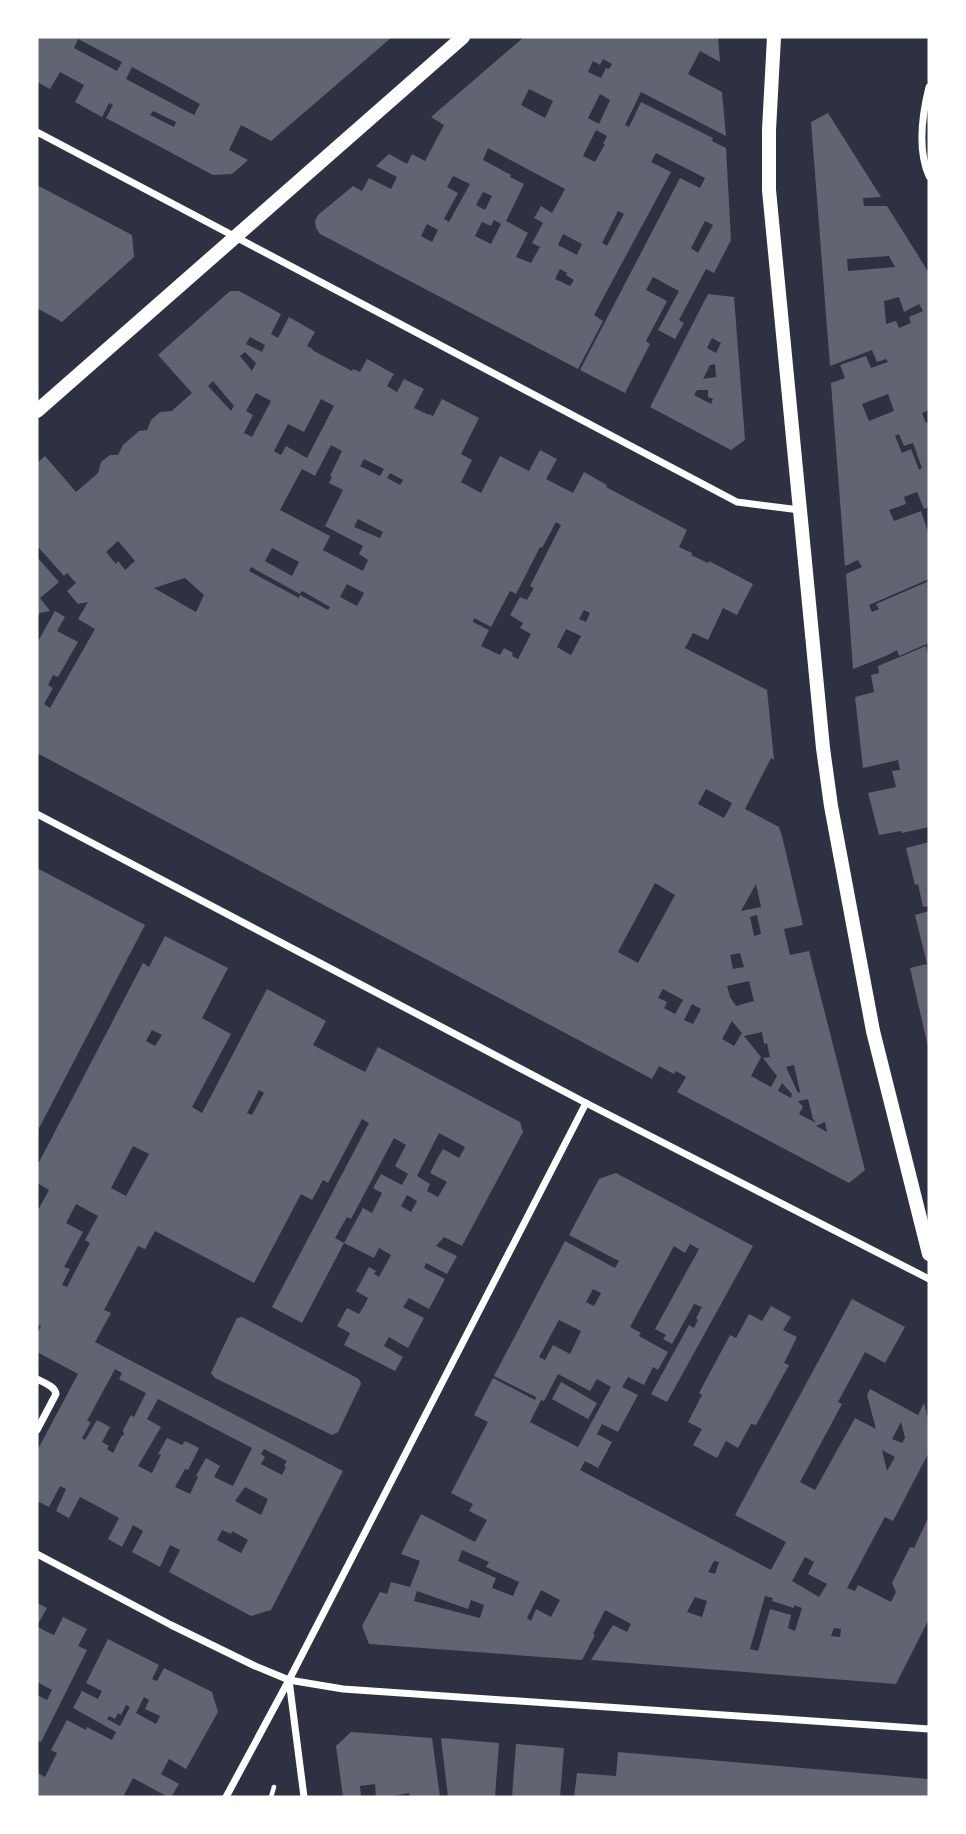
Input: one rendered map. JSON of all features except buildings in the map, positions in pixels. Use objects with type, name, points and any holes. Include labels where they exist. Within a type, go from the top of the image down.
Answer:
[{"type":"main road","points":[[37,411],[463,37]]},
{"type":"main road","points":[[774,37],[769,190],[823,748],[831,806],[873,1031],[929,1254]]},
{"type":"street","points":[[929,87],[922,139],[925,167],[929,176]]},
{"type":"street","points":[[37,132],[737,502],[800,510]]},
{"type":"street","points":[[37,814],[586,1103],[929,1279]]},
{"type":"street","points":[[226,1797],[586,1103]]},
{"type":"street","points":[[37,1379],[52,1387],[56,1394],[37,1430]]},
{"type":"street","points":[[37,1554],[171,1625],[289,1679],[343,1689],[929,1729]]},
{"type":"street","points":[[289,1679],[304,1797]]},
{"type":"path","points":[[271,1797],[274,1787]]}]
